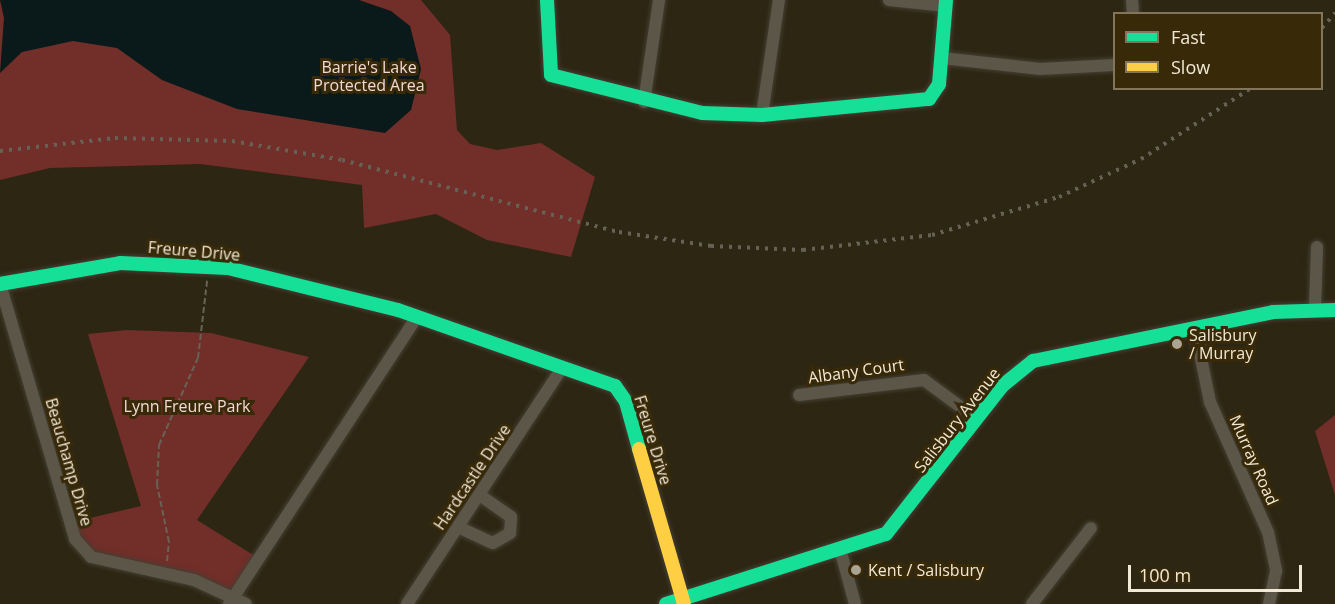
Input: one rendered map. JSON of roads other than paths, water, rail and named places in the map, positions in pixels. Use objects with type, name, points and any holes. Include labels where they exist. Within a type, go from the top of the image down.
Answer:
[{"type":"street","points":[[547,0],[551,75],[644,102],[702,113],[762,115],[929,99],[939,84],[946,3],[889,0]]},
{"type":"street","points":[[644,102],[660,0]]},
{"type":"street","points":[[762,115],[779,0]]},
{"type":"street","points":[[942,58],[1040,69],[1113,65]]},
{"type":"street","points":[[1315,308],[1317,247]]},
{"type":"street","name":"Freure Drive","points":[[0,284],[76,267],[208,266],[265,275],[417,317],[615,386],[623,394],[683,601]]},
{"type":"street","name":"Beauchamp Drive","points":[[0,284],[75,539],[91,557],[164,574],[246,604]]},
{"type":"street","name":"Salisbury Avenue","points":[[666,604],[683,601],[840,549],[898,525],[1013,374],[1033,361],[1315,308],[1335,310]]},
{"type":"street","points":[[232,600],[417,317]]},
{"type":"street","name":"Murray Road","points":[[1195,329],[1210,402],[1268,532],[1276,571],[1269,604]]},
{"type":"street","name":"Hardcastle Drive","points":[[407,604],[562,368]]},
{"type":"street","name":"Albany Court","points":[[799,395],[924,380],[977,419]]},
{"type":"street","points":[[458,527],[493,543],[510,533],[511,517],[479,495]]},
{"type":"street","points":[[1032,604],[1091,528]]},
{"type":"street","points":[[840,549],[855,604]]},
{"type":"railway","points":[[1323,27],[1335,13]]},
{"type":"railway","points":[[0,151],[115,138],[232,141],[342,160],[619,232],[711,246],[803,250],[932,235],[1059,197],[1141,159],[1248,90]]},
{"type":"place","name":"Salisbury / Murray","points":[[1177,344]]},
{"type":"place","name":"Kent / Salisbury","points":[[856,570]]},
{"type":"park label","name":"Barrie's Lake Protected Area","points":[[369,76]]},
{"type":"park label","name":"Lynn Freure Park","points":[[187,406]]}]
